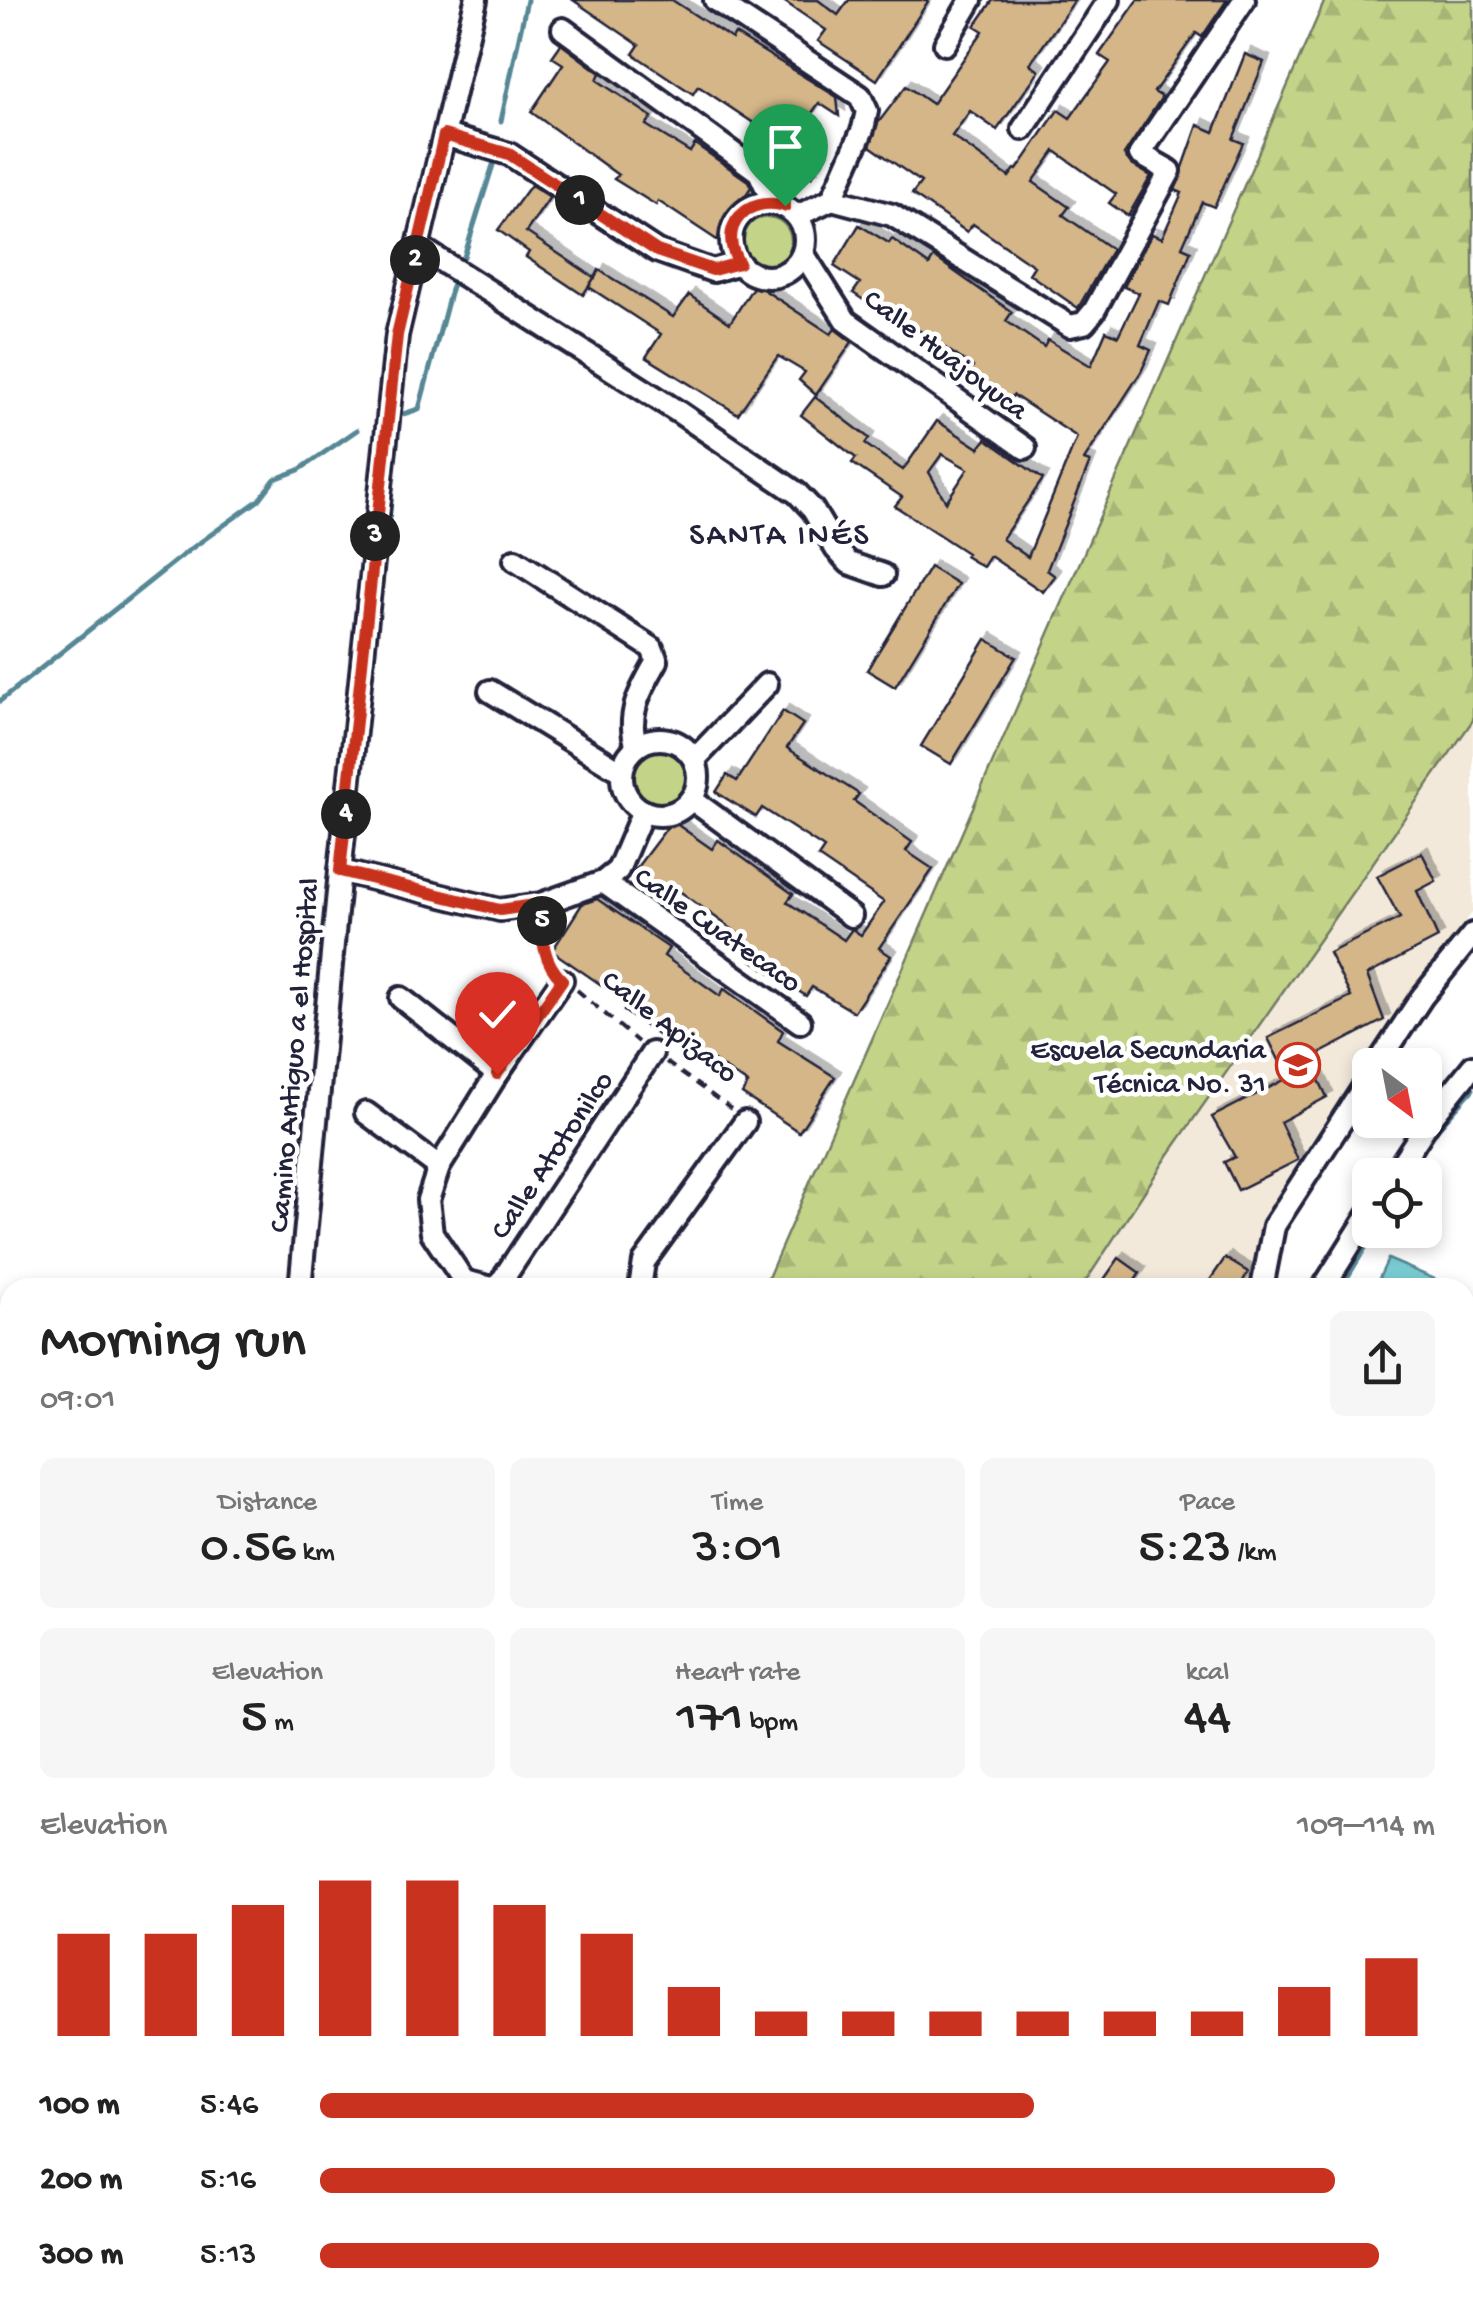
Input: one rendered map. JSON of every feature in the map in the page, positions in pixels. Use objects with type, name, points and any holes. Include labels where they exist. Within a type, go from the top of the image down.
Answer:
[{"type":"street","name":"Camino Antiguo a el Hospital","points":[[301,1278],[397,335],[476,0]]},
{"type":"street","points":[[715,0],[860,96],[867,112],[832,199],[797,216]]},
{"type":"street","points":[[946,44],[971,0]]},
{"type":"street","points":[[1023,129],[1108,0]]},
{"type":"street","points":[[832,199],[892,215],[1070,326],[1084,323],[1094,312],[1170,172],[1140,154],[1244,0]]},
{"type":"street","points":[[562,29],[760,172],[773,202]]},
{"type":"street","points":[[444,135],[509,154],[657,251],[713,270],[739,263]]},
{"type":"street","points":[[773,202],[797,216],[806,238],[803,253],[789,271],[777,277],[752,274],[739,263],[731,248],[734,224],[750,208],[773,202]]},
{"type":"street","points":[[418,246],[680,413],[797,493],[814,510],[836,550],[849,563],[882,575]]},
{"type":"street","name":"Calle Huajoyuca","points":[[803,253],[846,321],[1025,448]]},
{"type":"street","points":[[515,560],[652,648],[657,661],[634,705],[630,725],[637,747]]},
{"type":"street","points":[[695,759],[768,684]]},
{"type":"street","points":[[490,692],[622,772]]},
{"type":"street","points":[[669,739],[684,746],[695,759],[699,780],[692,800],[670,814],[643,811],[627,795],[622,772],[637,747],[652,740],[669,739]]},
{"type":"street","points":[[692,800],[851,916]]},
{"type":"street","points":[[340,871],[500,910],[541,904],[603,882],[618,870],[643,811]]},
{"type":"street","name":"Calle Cuatecaco","points":[[603,882],[800,1022]]},
{"type":"street","points":[[1389,1048],[1422,996],[1473,934]]},
{"type":"street","points":[[462,1278],[432,1233],[428,1200],[439,1167],[562,980]]},
{"type":"street","points":[[401,998],[497,1074]]},
{"type":"street","name":"Calle Atotonilco","points":[[501,1278],[652,1053]]},
{"type":"street","points":[[1405,1158],[1473,1066]]},
{"type":"street","points":[[1264,1278],[1274,1226],[1352,1104]]},
{"type":"street","points":[[366,1113],[439,1167]]},
{"type":"street","name":"Calle Apizaco","points":[[642,1278],[644,1262],[744,1122]]},
{"type":"street","points":[[1329,1278],[1352,1242]]},
{"type":"path","name":"Calle Apizaco","points":[[541,904],[542,947],[552,970],[652,1053],[719,1098],[744,1122]]},
{"type":"shaded area","name":"Escuela Secundaria Técnica No. 31","points":[[1473,720],[1473,912],[1423,976],[1376,1048],[1352,1048],[1352,1086],[1265,1220],[1262,1266],[1254,1278],[1088,1278],[1169,1154]]},
{"type":"green space","points":[[1325,0],[1473,0],[1473,720],[1169,1154],[1088,1278],[768,1278]]},
{"type":"green space","points":[[767,217],[784,224],[791,241],[784,258],[767,265],[750,258],[743,241],[750,224]]},
{"type":"green space","points":[[661,746],[681,755],[690,775],[681,795],[661,804],[641,795],[632,775],[641,755]]},
{"type":"water","points":[[1388,1259],[1432,1278],[1379,1278]]},
{"type":"building","points":[[573,0],[672,0],[732,39],[735,34],[837,97],[839,116],[819,103],[793,140],[823,159],[812,177],[751,138],[758,126],[698,86],[693,94],[633,54],[639,45]]},
{"type":"building","points":[[782,0],[818,0],[838,15],[849,0],[929,0],[877,80],[818,41],[826,30]]},
{"type":"building","points":[[993,0],[1075,0],[1030,64],[1039,71],[997,130],[970,111],[952,136],[1009,177],[1058,110],[1070,118],[1110,62],[1099,55],[1138,0],[1227,0],[1202,37],[1196,33],[1154,92],[1162,97],[1124,155],[1151,176],[1128,216],[1109,203],[1116,194],[1055,151],[1033,182],[1069,207],[1063,215],[1112,249],[1078,308],[1029,274],[1034,266],[973,224],[967,232],[912,194],[921,182],[870,146],[878,123],[906,86],[932,104],[983,31],[975,26]]},
{"type":"building","points":[[561,44],[600,73],[597,80],[652,117],[646,125],[690,152],[695,144],[748,181],[751,187],[717,240],[658,201],[656,205],[614,179],[618,175],[531,112],[563,64],[552,57]]},
{"type":"building","points":[[1245,54],[1264,62],[1233,139],[1243,143],[1214,207],[1202,202],[1182,247],[1191,251],[1169,305],[1159,301],[1140,345],[1151,350],[1084,460],[1090,462],[1047,570],[1055,576],[1043,592],[990,556],[983,567],[895,506],[902,497],[852,463],[856,458],[801,415],[815,397],[869,438],[865,444],[903,470],[937,421],[979,448],[986,439],[1043,479],[1002,539],[1028,557],[1077,437],[1013,395],[1010,400],[970,373],[973,367],[895,314],[892,319],[853,293],[860,283],[834,266],[859,225],[889,243],[892,239],[929,265],[934,257],[1012,312],[1006,321],[1044,347],[1048,340],[1091,366],[1106,331],[1118,336],[1139,293],[1124,287],[1152,234],[1162,238],[1182,193],[1175,190],[1198,125],[1214,132]],"holes":[[[942,454],[968,469],[946,502],[929,472]]]},
{"type":"building","points":[[531,185],[550,197],[526,232],[595,278],[599,270],[673,317],[689,295],[730,323],[755,284],[831,334],[835,329],[852,342],[816,395],[799,380],[805,372],[778,356],[738,414],[646,357],[661,334],[589,287],[594,278],[583,295],[526,257],[529,252],[498,230]]},
{"type":"building","points":[[930,567],[958,584],[895,687],[867,670]]},
{"type":"building","points":[[986,639],[1016,657],[951,764],[921,746]]},
{"type":"building","points":[[783,711],[803,724],[787,748],[859,794],[854,801],[912,842],[906,851],[933,869],[879,948],[891,956],[854,1012],[812,987],[806,996],[750,959],[758,948],[678,890],[669,903],[631,875],[672,821],[712,849],[718,840],[793,894],[787,902],[844,940],[852,929],[861,935],[884,902],[818,857],[824,848],[762,808],[756,817],[716,792],[727,775],[737,781]]},
{"type":"building","points":[[1422,853],[1436,881],[1417,891],[1438,938],[1367,975],[1384,1020],[1309,1059],[1327,1097],[1280,1122],[1298,1160],[1238,1190],[1224,1162],[1235,1157],[1212,1117],[1288,1078],[1268,1038],[1351,997],[1329,953],[1400,918],[1377,876]]},
{"type":"building","points":[[597,899],[669,948],[664,956],[720,996],[724,989],[783,1031],[778,1041],[835,1077],[799,1132],[742,1094],[748,1084],[688,1044],[682,1052],[624,1011],[629,1004],[552,951],[582,904]]},
{"type":"building","points":[[1119,1258],[1140,1273],[1137,1278],[1105,1278]]},
{"type":"building","points":[[1225,1258],[1248,1272],[1245,1278],[1211,1278]]},
{"type":"waterway","points":[[501,121],[527,0]]},
{"type":"waterway","points":[[464,257],[493,165]]},
{"type":"waterway","points":[[403,414],[419,409],[452,286]]},
{"type":"waterway","points":[[0,701],[188,551],[259,500],[275,479],[299,470],[357,430]]},
{"type":"waterway","points":[[1420,1158],[1433,1134],[1473,1089]]},
{"type":"waterway","points":[[1347,1278],[1365,1248]]},
{"type":"place","name":"Escuela Secundaria Técnica No. 31","points":[[1298,1065]]},
{"type":"district","name":"SANTA INÉS","points":[[780,532]]},
{"type":"route","points":[[497,1074],[562,980],[552,970],[542,947],[541,904],[500,910],[340,871],[397,335],[444,135],[509,154],[657,251],[713,270],[739,263],[731,248],[731,236],[741,215],[761,203],[785,206]]}]
